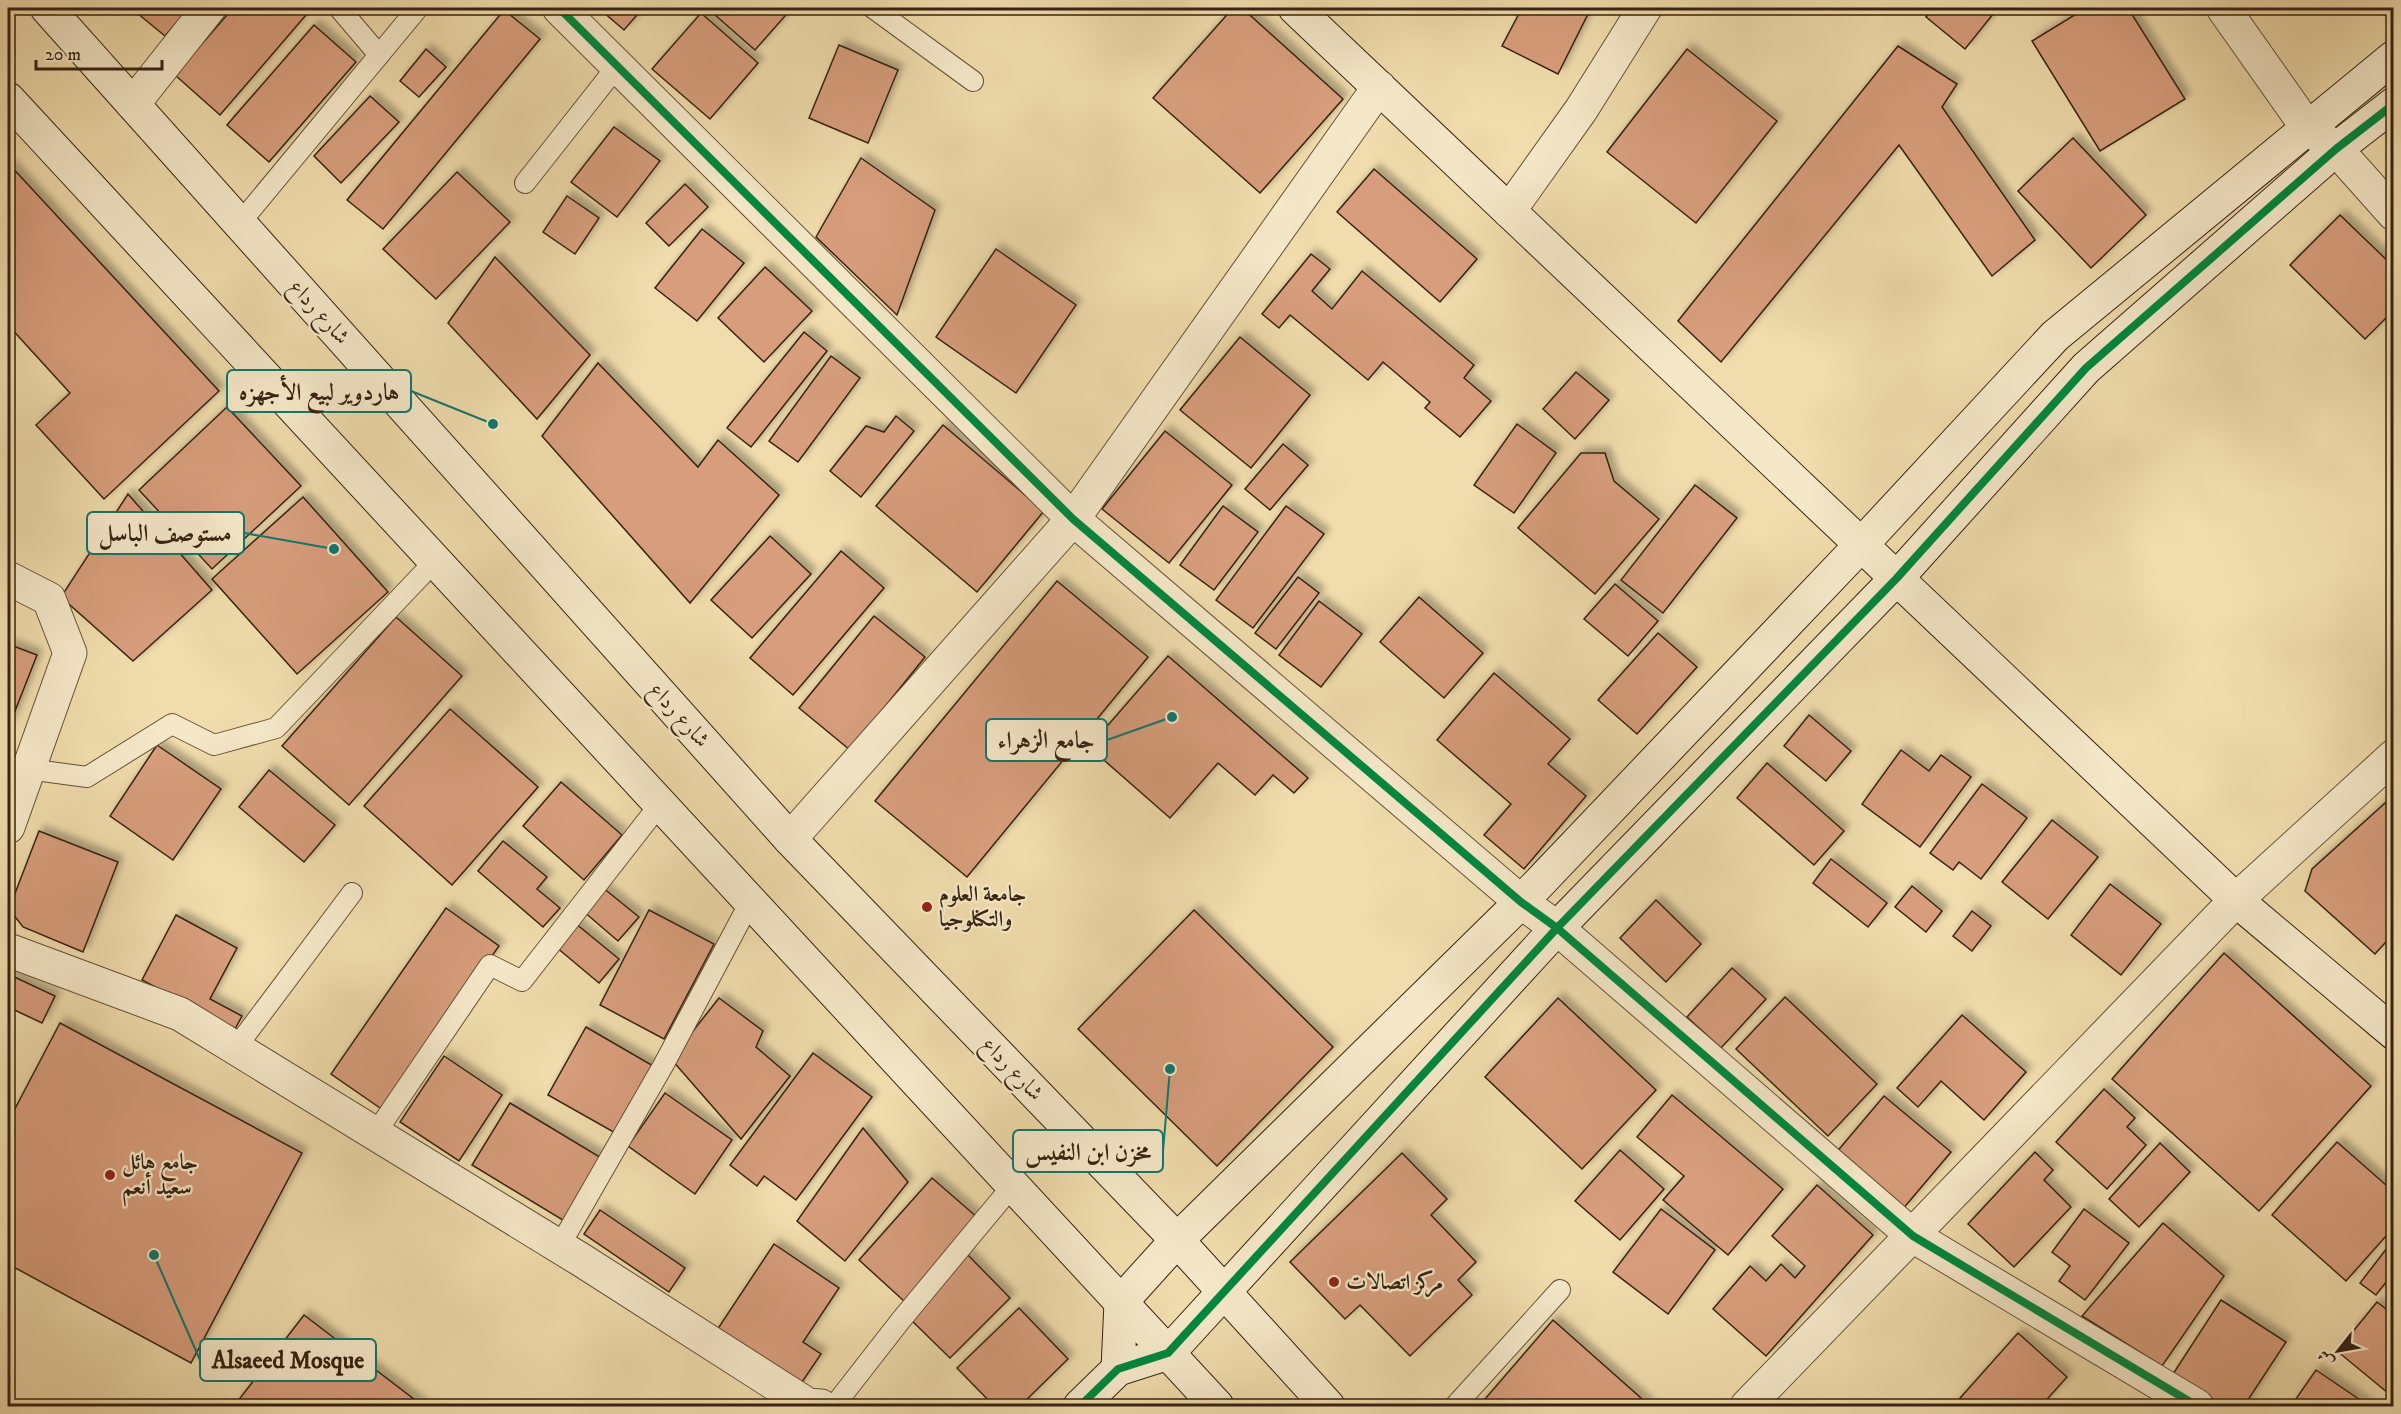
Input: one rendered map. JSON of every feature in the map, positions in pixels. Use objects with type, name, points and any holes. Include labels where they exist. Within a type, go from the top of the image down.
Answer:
[{"type":"street","name":"شارع رداع","points":[[47,8],[790,838],[1177,1240],[1328,1407]]},
{"type":"street","points":[[133,104],[209,8]]},
{"type":"street","points":[[560,8],[1073,519],[1521,902],[1557,928],[1913,1236],[2197,1407]]},
{"type":"street","points":[[1295,8],[2236,900],[2394,1033]]},
{"type":"street","points":[[1509,210],[1581,110],[1645,8]]},
{"type":"street","points":[[2223,8],[2307,127],[2336,149],[2394,214]]},
{"type":"street","points":[[1118,1369],[1121,1302],[1177,1240],[1521,902],[1861,545],[2055,336],[2394,57]]},
{"type":"street","points":[[790,838],[1073,519],[1379,87]]},
{"type":"street","points":[[8,99],[1217,1407]]},
{"type":"street","points":[[1080,1407],[1118,1369],[1168,1353],[1557,928],[1896,579],[2086,368],[2336,149],[2394,104]]},
{"type":"street","points":[[8,578],[49,599],[70,654],[8,826]]},
{"type":"street","points":[[1747,1407],[2236,900],[2394,756]]},
{"type":"street","points":[[8,950],[180,1014],[559,1247],[808,1405],[821,1407]]},
{"type":"lane","points":[[339,8],[379,55]]},
{"type":"lane","points":[[240,223],[418,8]]},
{"type":"lane","points":[[873,8],[973,81]]},
{"type":"lane","points":[[525,183],[618,65]]},
{"type":"lane","points":[[28,769],[87,777],[172,724],[214,745],[276,728],[435,561]]},
{"type":"lane","points":[[375,1134],[490,965],[522,981],[660,804]]},
{"type":"lane","points":[[235,1048],[352,893]]},
{"type":"lane","points":[[559,1247],[664,1064],[750,902]]},
{"type":"lane","points":[[834,1407],[901,1320],[1013,1185]]},
{"type":"lane","points":[[1455,1407],[1560,1290]]},
{"type":"building","points":[[131,8],[189,8],[165,36]]},
{"type":"building","points":[[233,8],[312,8],[220,115],[175,75]]},
{"type":"building","points":[[606,8],[643,8],[624,30],[602,11]]},
{"type":"building","points":[[707,8],[792,8],[755,50]]},
{"type":"building","points":[[1233,8],[1242,8],[1343,99],[1260,193],[1153,98]]},
{"type":"building","points":[[1522,8],[1591,8],[1558,74],[1502,46]]},
{"type":"building","points":[[1934,8],[1998,8],[1965,49],[1926,17]]},
{"type":"building","points":[[2086,8],[2128,8],[2185,99],[2100,151],[2032,41]]},
{"type":"building","points":[[504,10],[540,39],[383,229],[347,200]]},
{"type":"building","points":[[701,13],[758,63],[710,119],[652,69]]},
{"type":"building","points":[[314,25],[356,62],[269,162],[227,125]]},
{"type":"building","points":[[839,45],[898,70],[868,143],[809,118]]},
{"type":"building","points":[[1898,46],[1957,84],[1942,107],[2035,240],[1992,276],[1899,145],[1721,362],[1678,321]]},
{"type":"building","points":[[426,49],[446,67],[419,97],[400,81]]},
{"type":"building","points":[[1687,49],[1777,121],[1696,223],[1607,152]]},
{"type":"building","points":[[370,96],[399,122],[341,183],[314,156]]},
{"type":"building","points":[[614,127],[660,161],[617,217],[571,182]]},
{"type":"building","points":[[2073,138],[2146,215],[2091,268],[2018,191]]},
{"type":"building","points":[[861,158],[935,210],[897,315],[816,237]]},
{"type":"building","points":[[8,163],[219,391],[104,499],[36,425],[70,393],[8,325]]},
{"type":"building","points":[[1374,169],[1477,259],[1440,302],[1337,212]]},
{"type":"building","points":[[457,172],[510,222],[436,299],[383,249]]},
{"type":"building","points":[[685,184],[708,207],[669,246],[646,223]]},
{"type":"building","points":[[567,196],[599,218],[575,254],[543,232]]},
{"type":"building","points":[[2340,215],[2394,267],[2394,310],[2365,339],[2290,265]]},
{"type":"building","points":[[702,229],[744,263],[697,321],[655,288]]},
{"type":"building","points":[[996,249],[1076,305],[1016,393],[936,337]]},
{"type":"building","points":[[1311,254],[1330,269],[1312,291],[1332,309],[1362,271],[1474,365],[1464,378],[1491,401],[1460,437],[1425,408],[1430,402],[1383,362],[1368,380],[1290,315],[1279,328],[1262,314]]},
{"type":"building","points":[[495,257],[590,355],[537,419],[448,323]]},
{"type":"building","points":[[765,267],[812,311],[764,362],[718,318]]},
{"type":"building","points":[[804,332],[827,351],[751,447],[727,428]]},
{"type":"building","points":[[1240,337],[1310,395],[1251,468],[1180,410]]},
{"type":"building","points":[[831,356],[860,378],[798,462],[769,441]]},
{"type":"building","points":[[598,363],[698,467],[718,440],[779,495],[690,603],[542,436]]},
{"type":"building","points":[[1576,372],[1609,400],[1575,439],[1543,409]]},
{"type":"building","points":[[227,407],[301,486],[212,569],[139,490]]},
{"type":"building","points":[[896,416],[914,431],[861,497],[830,471],[866,426],[884,432]]},
{"type":"building","points":[[1517,424],[1556,453],[1514,513],[1474,485]]},
{"type":"building","points":[[943,425],[1044,511],[977,592],[876,506]]},
{"type":"building","points":[[1165,431],[1232,485],[1169,563],[1102,509]]},
{"type":"building","points":[[1283,444],[1308,465],[1270,510],[1245,489]]},
{"type":"building","points":[[1581,453],[1605,453],[1614,481],[1659,519],[1595,594],[1518,528]]},
{"type":"building","points":[[1695,485],[1737,518],[1663,613],[1621,580]]},
{"type":"building","points":[[128,494],[212,590],[133,661],[61,597]]},
{"type":"building","points":[[303,497],[388,592],[297,674],[212,579]]},
{"type":"building","points":[[1223,506],[1258,532],[1214,590],[1180,565]]},
{"type":"building","points":[[1286,506],[1324,534],[1253,628],[1216,600]]},
{"type":"building","points":[[770,536],[811,574],[752,638],[711,600]]},
{"type":"building","points":[[841,551],[884,588],[793,695],[750,658]]},
{"type":"building","points":[[1298,577],[1319,593],[1276,649],[1255,633]]},
{"type":"building","points":[[1057,581],[1148,657],[967,877],[875,801]]},
{"type":"building","points":[[1615,584],[1658,621],[1628,656],[1584,619]]},
{"type":"building","points":[[1419,597],[1483,653],[1444,698],[1380,642]]},
{"type":"building","points":[[1319,601],[1362,634],[1321,687],[1279,655]]},
{"type":"building","points":[[874,616],[925,657],[850,750],[799,708]]},
{"type":"building","points":[[396,617],[462,676],[349,805],[282,746]]},
{"type":"building","points":[[1658,633],[1697,667],[1637,734],[1598,700]]},
{"type":"building","points":[[8,644],[37,655],[8,729]]},
{"type":"building","points":[[1168,656],[1308,778],[1294,793],[1273,775],[1255,795],[1218,763],[1170,818],[1089,747]]},
{"type":"building","points":[[1494,673],[1570,739],[1548,764],[1586,796],[1524,869],[1484,835],[1511,804],[1437,740]]},
{"type":"building","points":[[450,709],[538,787],[452,885],[364,806]]},
{"type":"building","points":[[1809,715],[1851,751],[1826,781],[1784,746]]},
{"type":"building","points":[[157,745],[221,789],[173,860],[110,816]]},
{"type":"building","points":[[1901,750],[1929,771],[1941,755],[1971,777],[1920,847],[1862,804]]},
{"type":"building","points":[[1767,763],[1844,831],[1814,865],[1737,798]]},
{"type":"building","points":[[269,770],[335,825],[304,862],[239,807]]},
{"type":"building","points":[[561,782],[622,835],[584,880],[523,826]]},
{"type":"building","points":[[1982,784],[2027,818],[1981,879],[1959,862],[1953,870],[1930,853]]},
{"type":"building","points":[[2394,795],[2394,933],[2375,954],[2305,891],[2312,869]]},
{"type":"building","points":[[2052,820],[2098,857],[2048,919],[2002,882]]},
{"type":"building","points":[[39,831],[118,862],[83,952],[23,927],[9,909]]},
{"type":"building","points":[[503,841],[547,877],[537,889],[560,908],[543,927],[478,871]]},
{"type":"building","points":[[1831,859],[1887,903],[1868,927],[1813,883]]},
{"type":"building","points":[[2110,884],[2161,924],[2121,975],[2071,935]]},
{"type":"building","points":[[1912,886],[1942,911],[1926,932],[1895,907]]},
{"type":"building","points":[[602,887],[639,917],[618,941],[583,911]]},
{"type":"building","points":[[1656,900],[1701,944],[1666,982],[1620,938]]},
{"type":"building","points":[[446,908],[499,946],[383,1110],[331,1074]]},
{"type":"building","points":[[649,910],[714,944],[664,1039],[600,1005]]},
{"type":"building","points":[[1194,910],[1333,1047],[1217,1166],[1078,1029]]},
{"type":"building","points":[[1972,911],[1991,926],[1972,951],[1953,936]]},
{"type":"building","points":[[176,915],[237,948],[210,999],[242,1016],[235,1029],[142,980]]},
{"type":"building","points":[[575,923],[619,959],[599,983],[556,947]]},
{"type":"building","points":[[2224,953],[2371,1086],[2259,1211],[2112,1079]]},
{"type":"building","points":[[1732,968],[1766,999],[1721,1048],[1687,1017]]},
{"type":"building","points":[[8,974],[55,996],[42,1023],[8,1007]]},
{"type":"building","points":[[1785,997],[1877,1084],[1828,1136],[1736,1049]]},
{"type":"building","points":[[719,998],[763,1031],[756,1047],[790,1076],[741,1139],[671,1059]]},
{"type":"building","points":[[1558,998],[1656,1090],[1582,1169],[1485,1077]]},
{"type":"building","points":[[1962,1015],[2026,1072],[1984,1120],[1941,1081],[1918,1107],[1897,1088]]},
{"type":"building","points":[[60,1023],[302,1153],[191,1363],[8,1264],[8,1122]]},
{"type":"building","points":[[586,1027],[655,1067],[617,1134],[548,1095]]},
{"type":"building","points":[[813,1053],[872,1097],[796,1200],[764,1176],[757,1186],[730,1165]]},
{"type":"building","points":[[444,1056],[502,1095],[459,1161],[400,1122]]},
{"type":"building","points":[[2104,1089],[2135,1118],[2127,1127],[2146,1145],[2107,1189],[2056,1142]]},
{"type":"building","points":[[665,1093],[732,1140],[695,1194],[628,1146]]},
{"type":"building","points":[[1672,1095],[1783,1189],[1728,1255],[1663,1200],[1684,1176],[1637,1137]]},
{"type":"building","points":[[1884,1096],[1951,1152],[1902,1210],[1835,1154]]},
{"type":"building","points":[[510,1103],[603,1159],[566,1222],[472,1165]]},
{"type":"building","points":[[863,1128],[908,1182],[845,1261],[797,1221]]},
{"type":"building","points":[[2337,1142],[2394,1192],[2394,1227],[2346,1281],[2272,1215]]},
{"type":"building","points":[[2160,1143],[2190,1172],[2139,1227],[2109,1199]]},
{"type":"building","points":[[1620,1150],[1664,1189],[1620,1240],[1575,1201]]},
{"type":"building","points":[[2035,1152],[2053,1170],[2044,1180],[2071,1207],[2014,1267],[1968,1224]]},
{"type":"building","points":[[1402,1153],[1447,1199],[1431,1215],[1476,1262],[1458,1280],[1472,1295],[1410,1356],[1360,1305],[1345,1319],[1290,1262]]},
{"type":"building","points":[[932,1178],[978,1218],[904,1301],[859,1260]]},
{"type":"building","points":[[1817,1185],[1873,1235],[1766,1356],[1713,1309],[1750,1266],[1766,1281],[1781,1264],[1795,1278],[1805,1266],[1772,1236]]},
{"type":"building","points":[[1661,1209],[1715,1250],[1668,1314],[1613,1272]]},
{"type":"building","points":[[2084,1209],[2129,1243],[2085,1300],[2059,1281],[2070,1266],[2052,1252]]},
{"type":"building","points":[[600,1210],[685,1268],[669,1292],[584,1234]]},
{"type":"building","points":[[2163,1223],[2224,1276],[2162,1366],[2082,1316]]},
{"type":"building","points":[[2394,1239],[2394,1272],[2376,1295],[2360,1283]]},
{"type":"building","points":[[774,1244],[839,1288],[803,1342],[821,1354],[798,1388],[715,1333]]},
{"type":"building","points":[[967,1254],[1010,1298],[950,1358],[906,1315]]},
{"type":"building","points":[[2221,1300],[2286,1342],[2244,1406],[2223,1406],[2173,1374]]},
{"type":"building","points":[[2377,1302],[2394,1315],[2394,1386],[2388,1393],[2337,1351]]},
{"type":"building","points":[[1019,1308],[1068,1359],[1020,1406],[994,1406],[957,1368]]},
{"type":"building","points":[[304,1315],[423,1406],[234,1406]]},
{"type":"building","points":[[1553,1320],[1650,1406],[1479,1406]]},
{"type":"building","points":[[2018,1333],[2067,1377],[2041,1406],[1953,1406]]},
{"type":"building","points":[[2316,1370],[2369,1406],[2291,1406]]},
{"type":"cycle path","points":[[559,8],[1073,519],[1521,902],[1557,928],[1913,1236],[2197,1406]]},
{"type":"cycle path","points":[[1080,1406],[1118,1369],[1168,1353],[1557,928],[1896,579],[2086,368],[2336,149],[2394,104]]},
{"type":"place","name":"هاردوير لبيع الأجهزه","points":[[493,424]]},
{"type":"place","name":"مستوصف الباسل","points":[[334,549]]},
{"type":"place","name":"جامع الزهراء","points":[[1172,717]]},
{"type":"place","name":"جامعة العلوم والتكنلوجيا","points":[[927,907]]},
{"type":"place","name":"مخزن ابن النفيس","points":[[1170,1069]]},
{"type":"place","name":"جامع هائل سعيد أنعم","points":[[110,1175]]},
{"type":"place","name":"Alsaeed Mosque","points":[[154,1255]]},
{"type":"place","name":"مركز اتصالات","points":[[1334,1282]]}]
